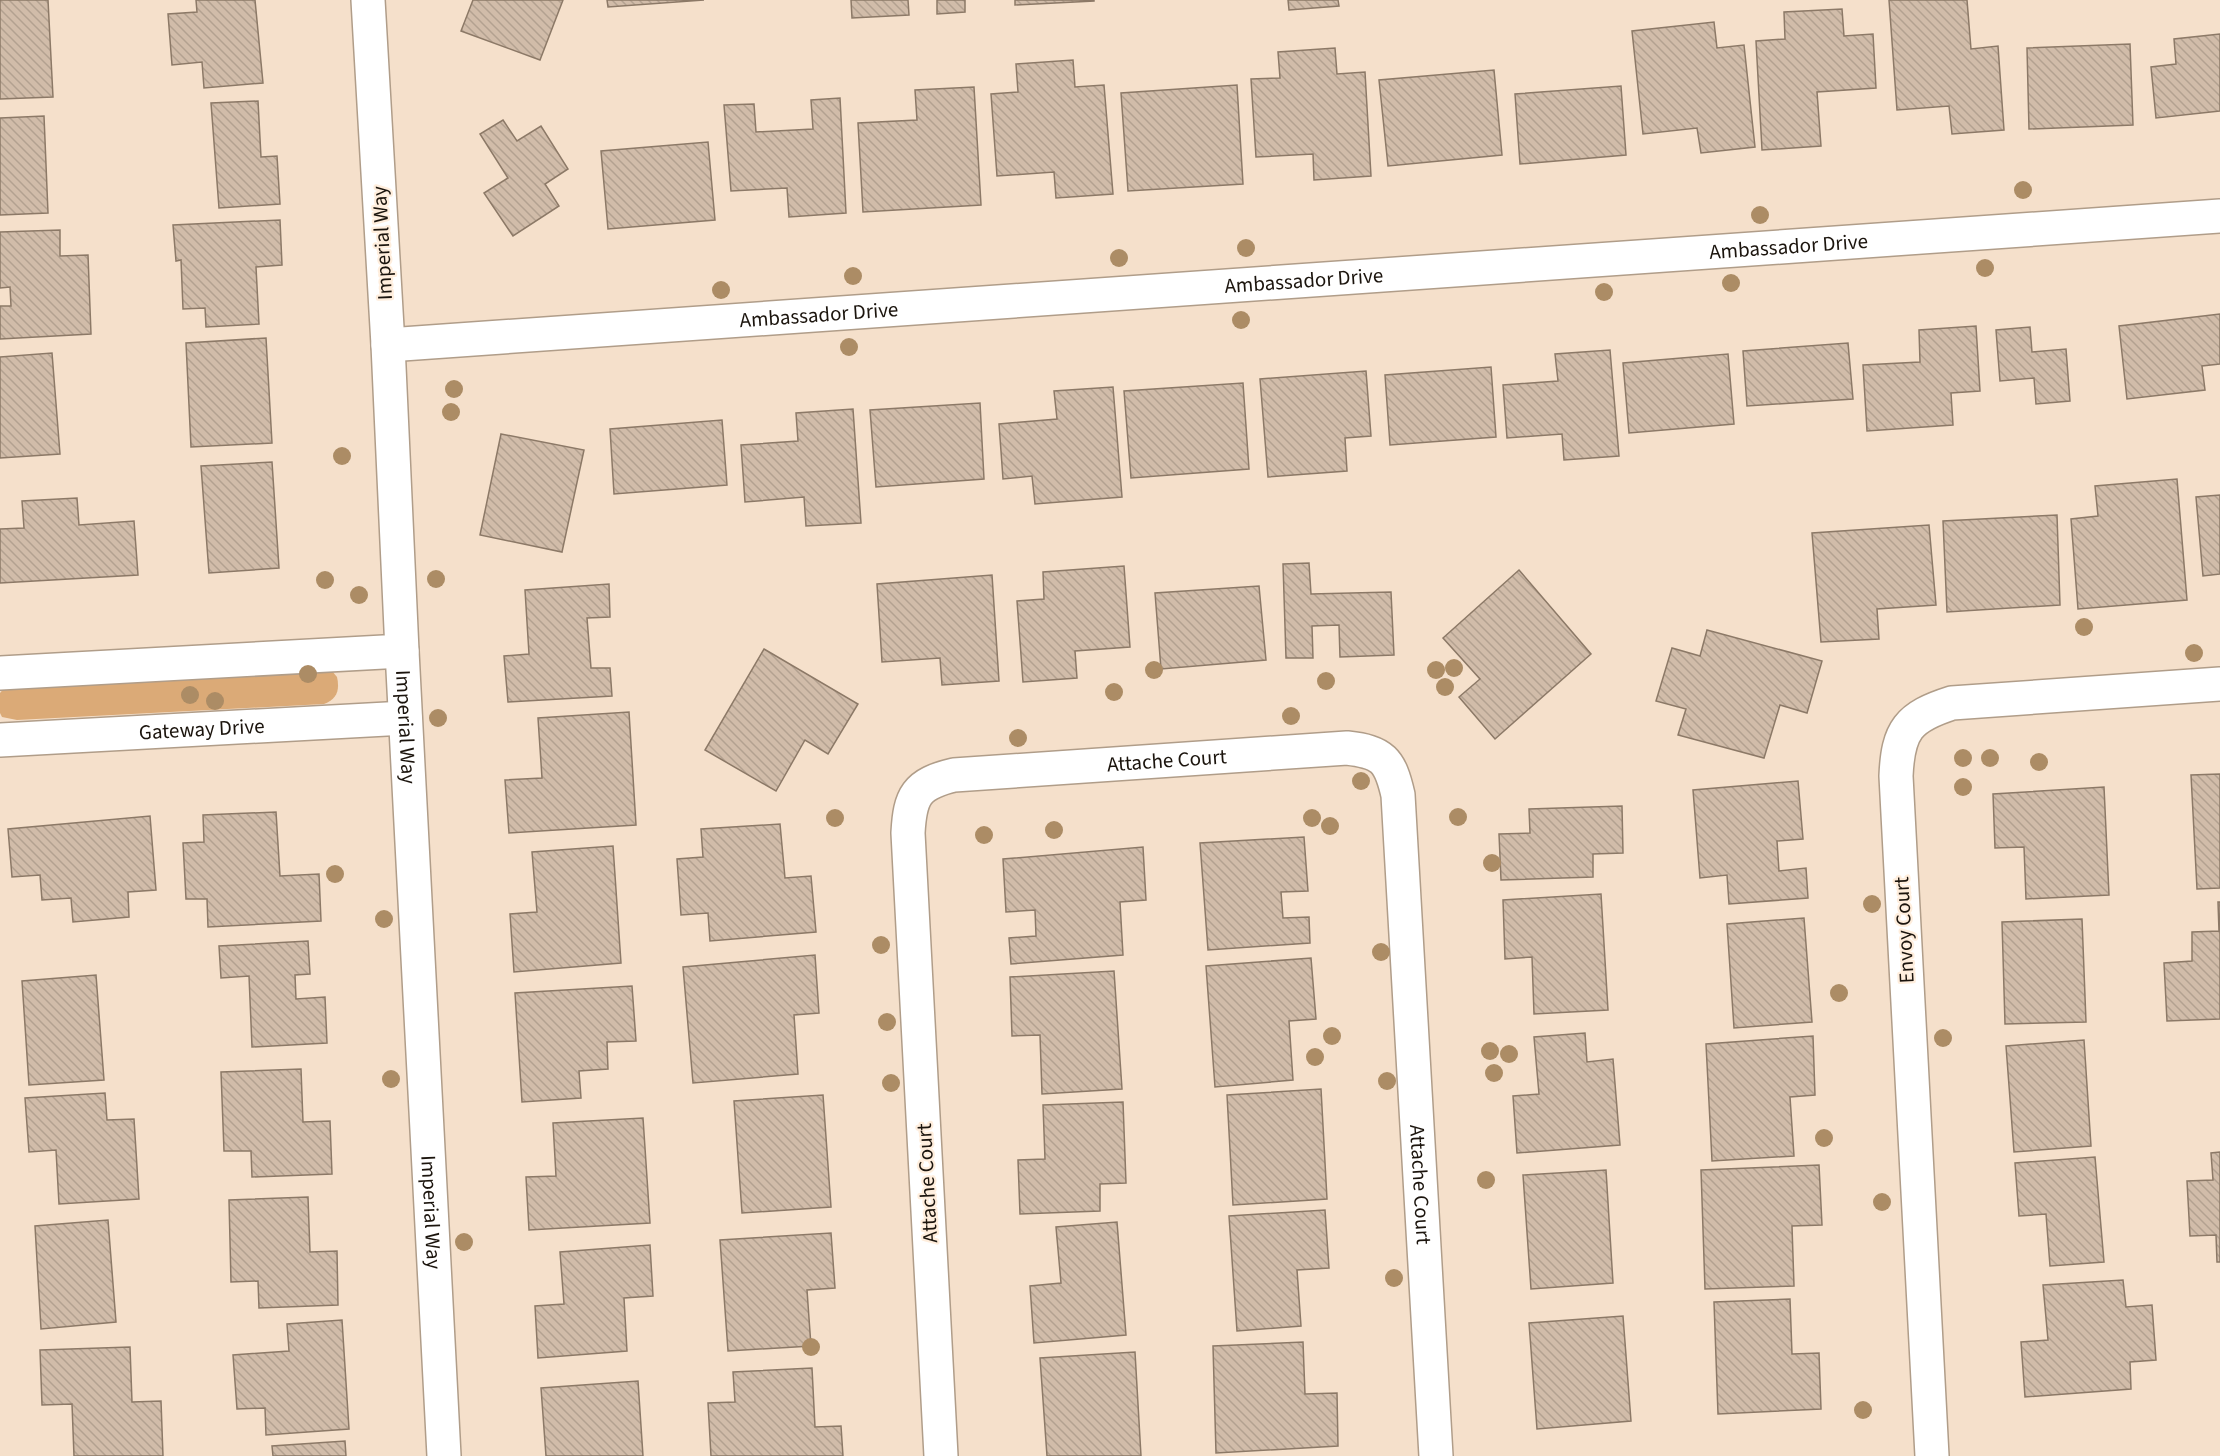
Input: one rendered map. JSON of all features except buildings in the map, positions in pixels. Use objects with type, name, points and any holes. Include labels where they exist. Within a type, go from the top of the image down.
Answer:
[{"type":"street","name":"Imperial Way","points":[[368,0],[388,345],[444,1456]]},
{"type":"street","name":"Ambassador Drive","points":[[388,345],[2220,216]]},
{"type":"street","points":[[0,674],[402,651]]},
{"type":"street","name":"Envoy Court","points":[[1932,1456],[1896,788],[1897,750],[1907,727],[1927,711],[1952,703],[2220,684]]},
{"type":"street","name":"Gateway Drive","points":[[0,740],[405,718]]},
{"type":"street","name":"Attache Court","points":[[941,1456],[908,833],[910,813],[917,793],[933,780],[954,775],[1347,748],[1368,750],[1385,760],[1394,777],[1398,795],[1436,1456]]},
{"type":"shaded area","points":[[332,671],[337,677],[338,690],[332,700],[324,704],[17,720],[2,717],[0,713],[0,693],[5,687]]}]
